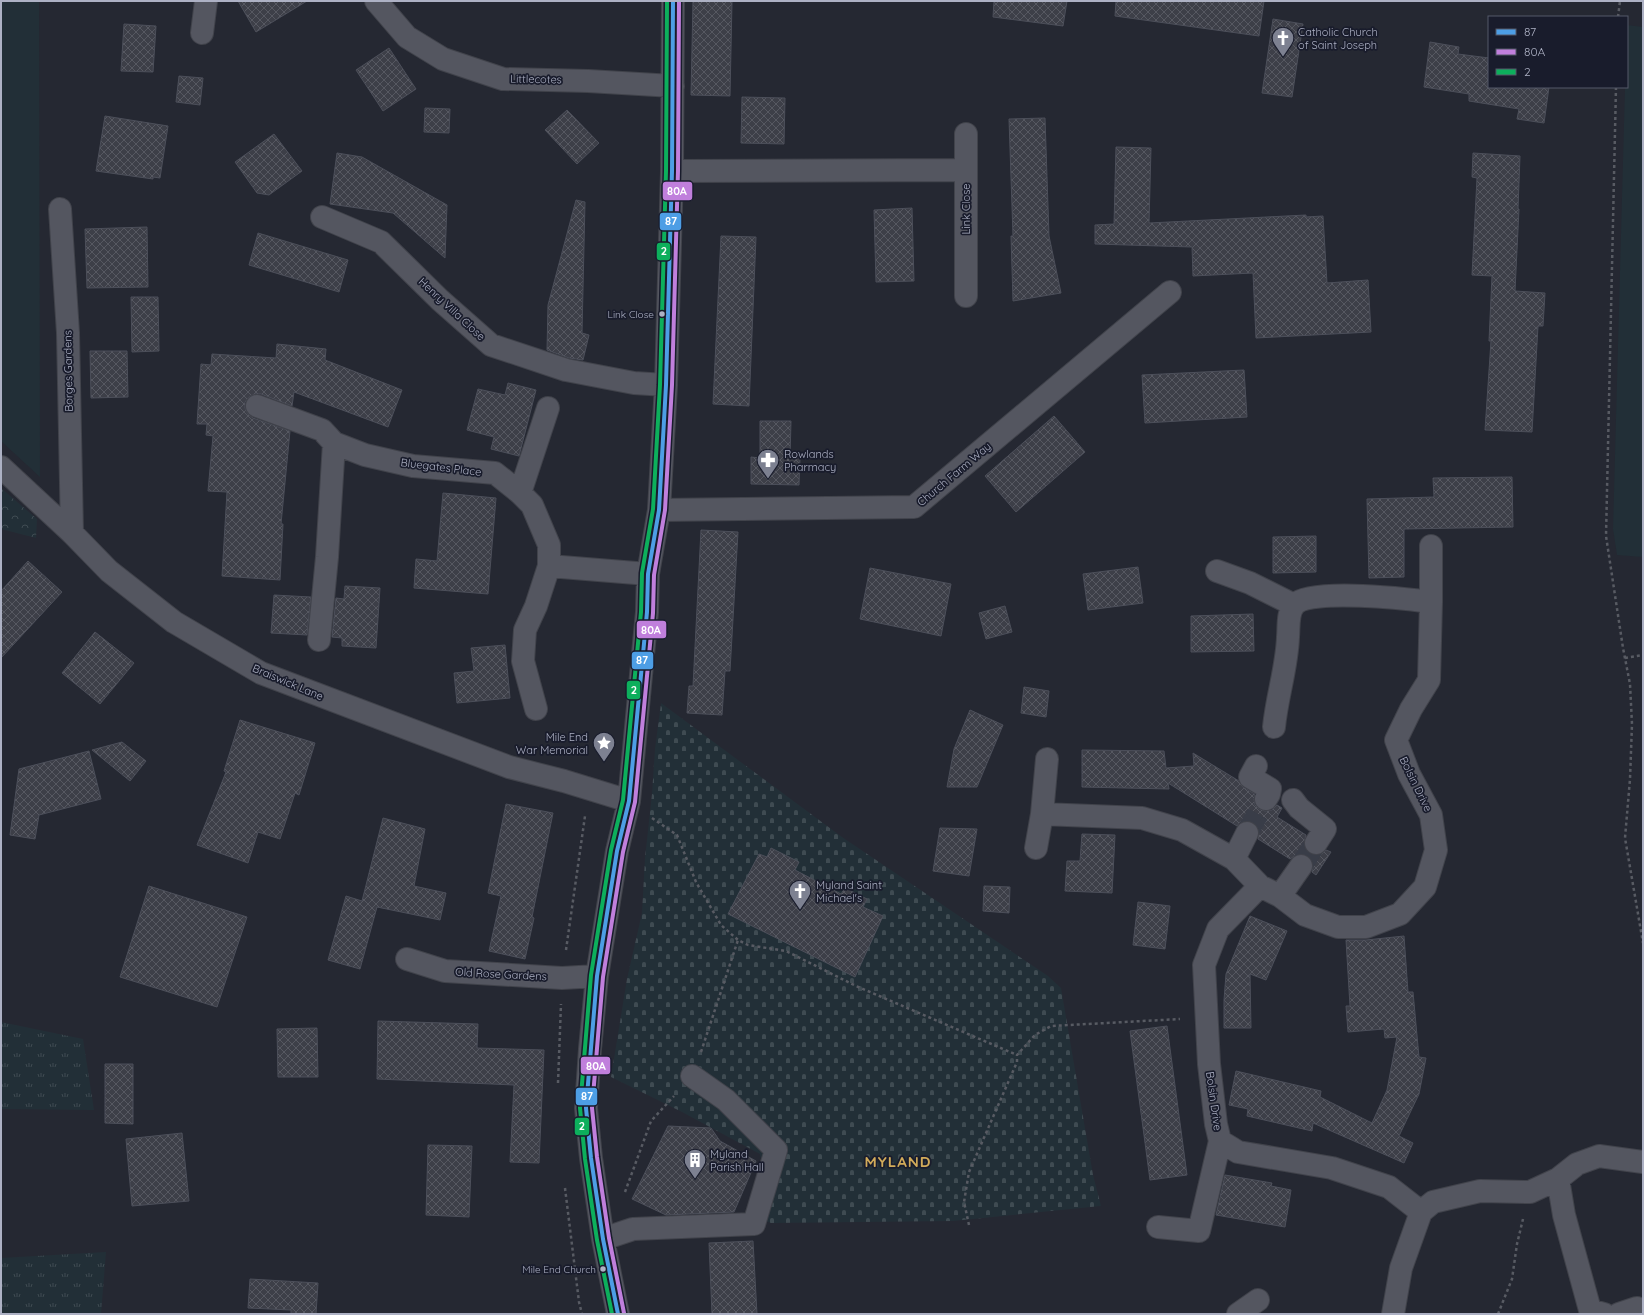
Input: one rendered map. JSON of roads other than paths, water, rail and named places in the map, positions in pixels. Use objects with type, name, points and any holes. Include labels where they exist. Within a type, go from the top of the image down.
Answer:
[{"type":"street","points":[[202,33],[206,1]]},
{"type":"street","name":"Littlecotes","points":[[376,1],[407,37],[443,59],[504,78],[673,86]]},
{"type":"street","points":[[618,1314],[603,1239],[590,1158],[586,1108],[597,976],[617,851],[629,801],[647,612],[648,574],[659,510],[666,385],[672,171],[673,1]]},
{"type":"street","name":"Link Close","points":[[966,134],[966,296]]},
{"type":"street","name":"Link Close","points":[[672,171],[966,170]]},
{"type":"street","name":"Borges Gardens","points":[[60,209],[68,333],[72,533]]},
{"type":"street","name":"Henry Villa Close","points":[[322,218],[381,242],[440,300],[491,345],[566,370],[634,383],[666,385]]},
{"type":"street","name":"Church Farm Way","points":[[659,510],[914,507],[1170,292]]},
{"type":"street","name":"Bluegates Place","points":[[257,406],[322,430],[334,443],[365,454],[413,466],[495,473],[520,493],[532,505],[549,545],[549,566],[536,606],[525,630],[523,661],[536,709]]},
{"type":"street","points":[[520,493],[548,408]]},
{"type":"street","points":[[319,640],[327,557],[334,443]]},
{"type":"street","name":"Braiswick Lane","points":[[1,467],[72,533],[109,571],[174,622],[261,672],[509,767],[564,781],[629,801]]},
{"type":"street","name":"Bolsin Drive","points":[[1042,814],[1142,818],[1182,830],[1234,859],[1260,886],[1280,896],[1305,914],[1338,927],[1366,927],[1400,914],[1425,887],[1436,850],[1431,815],[1409,774],[1396,740],[1410,709],[1429,680],[1431,546]]},
{"type":"street","points":[[549,566],[648,574]]},
{"type":"street","points":[[1217,571],[1250,583],[1294,605]]},
{"type":"street","points":[[1274,727],[1276,703],[1287,657],[1290,616],[1294,605],[1300,601],[1332,596],[1375,596],[1431,602]]},
{"type":"street","points":[[1036,848],[1042,814],[1047,759]]},
{"type":"street","points":[[1256,766],[1250,777],[1270,789],[1270,794],[1266,799]]},
{"type":"street","points":[[1293,800],[1299,808],[1325,829],[1316,843]]},
{"type":"street","points":[[1234,859],[1247,832]]},
{"type":"street","points":[[1280,896],[1301,866]]},
{"type":"street","name":"Bolsin Drive","points":[[1260,886],[1218,929],[1204,965],[1209,1064],[1216,1124],[1220,1141],[1238,1152],[1332,1168],[1389,1186],[1421,1212]]},
{"type":"street","name":"Old Rose Gardens","points":[[407,959],[445,971],[562,978],[597,976]]},
{"type":"street","points":[[603,1239],[633,1229],[754,1224],[776,1150],[726,1100],[692,1076]]},
{"type":"street","points":[[1158,1227],[1199,1231],[1220,1141]]},
{"type":"street","points":[[1393,1314],[1401,1268],[1421,1212],[1433,1202],[1480,1191],[1530,1192],[1558,1179],[1578,1164],[1599,1156],[1643,1162]]},
{"type":"street","points":[[1558,1179],[1564,1216],[1590,1310],[1604,1314]]},
{"type":"street","points":[[1238,1314],[1258,1300]]},
{"type":"tunnel","points":[[1247,833],[1266,799]]},
{"type":"tunnel","points":[[1301,866],[1316,843]]},
{"type":"place","name":"Catholic Church of Saint Joseph","points":[[1283,58]]},
{"type":"place","name":"Link Close","points":[[662,314]]},
{"type":"place","name":"Rowlands Pharmacy","points":[[768,480]]},
{"type":"place","name":"Mile End War Memorial","points":[[604,762]]},
{"type":"place","name":"Myland Saint Michael's","points":[[800,910]]},
{"type":"place","name":"Myland Parish Hall","points":[[695,1180]]},
{"type":"place","name":"Mile End Church","points":[[603,1269]]},
{"type":"district","name":"MYLAND","points":[[898,1161]]}]
